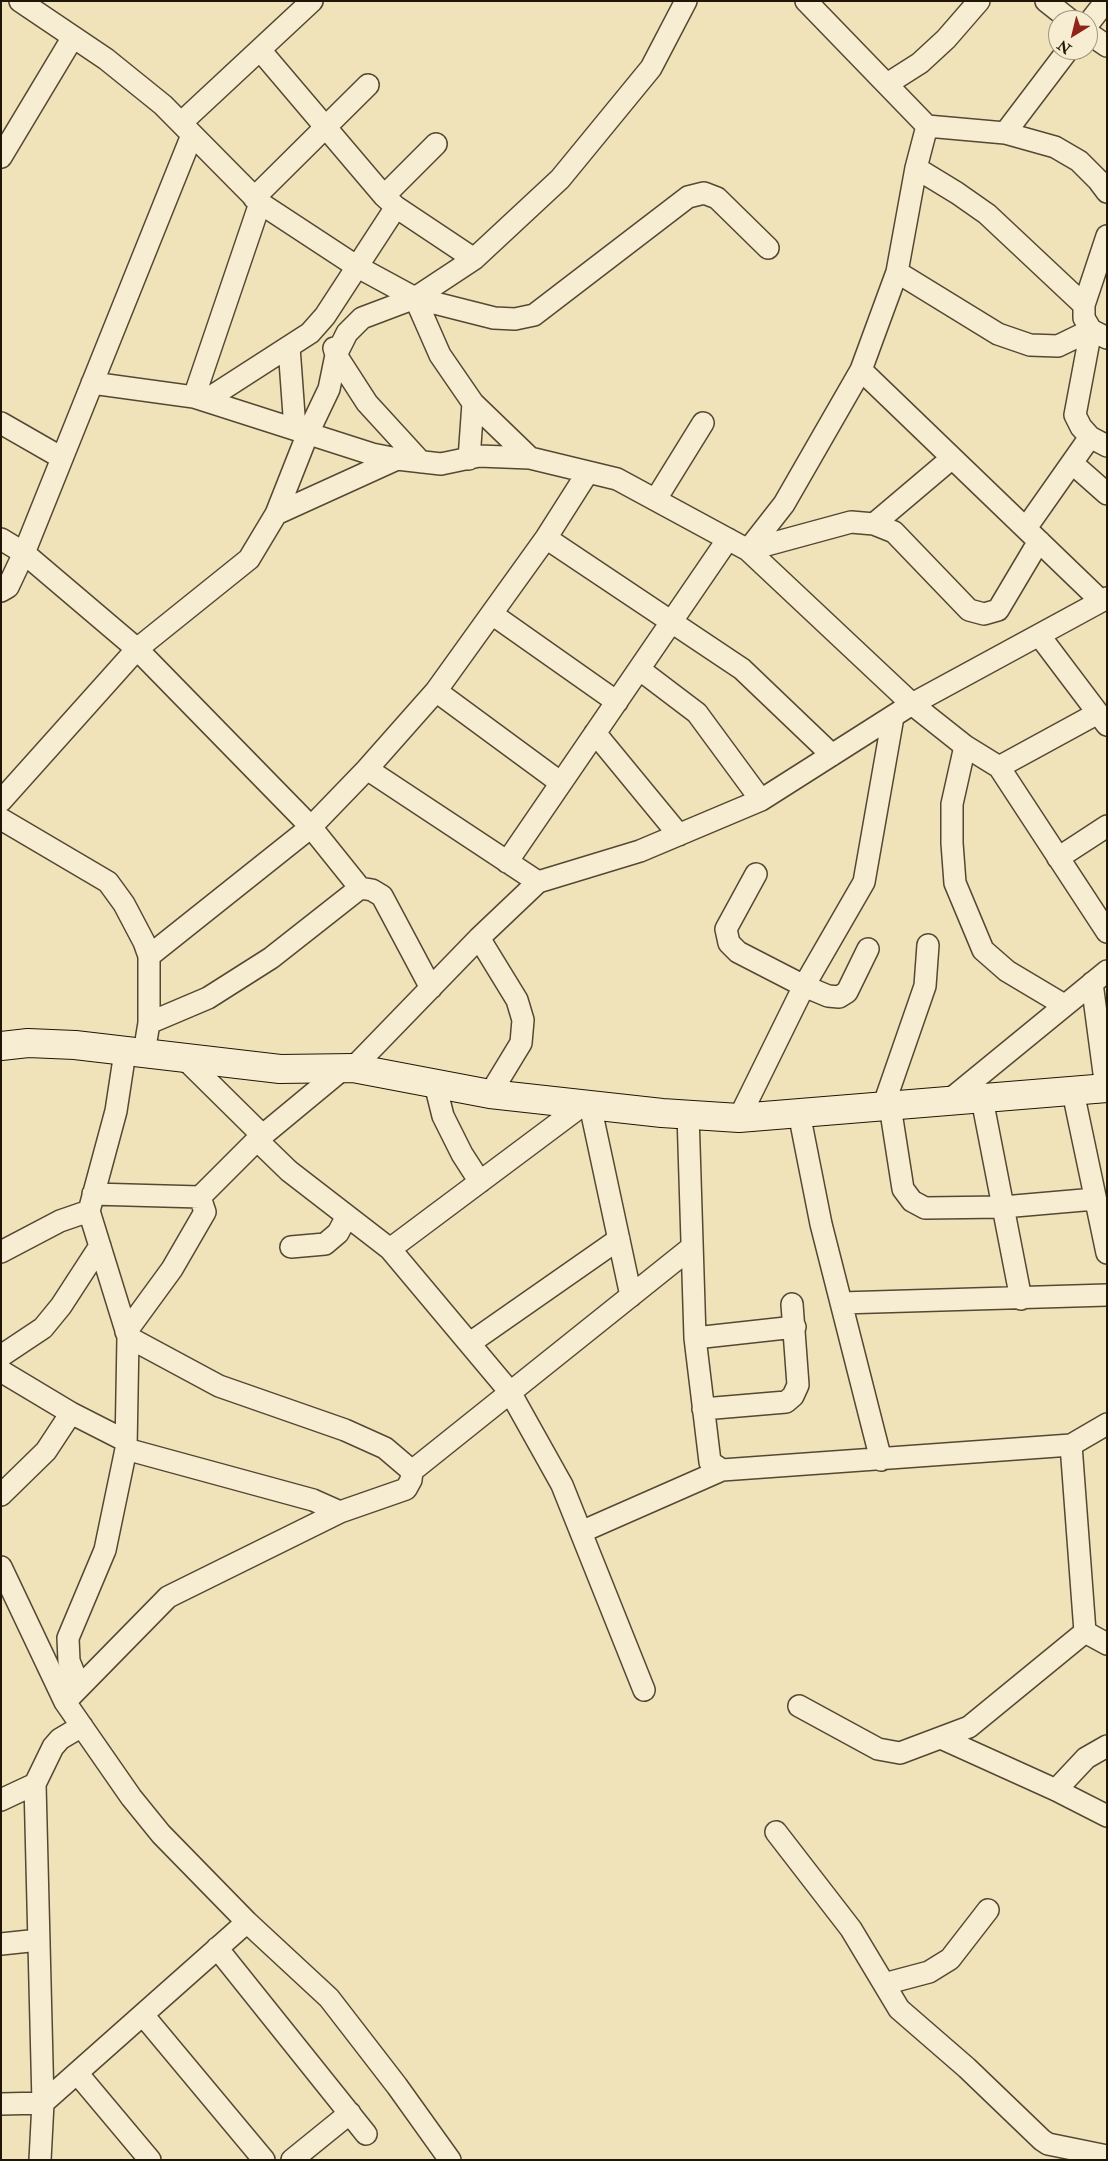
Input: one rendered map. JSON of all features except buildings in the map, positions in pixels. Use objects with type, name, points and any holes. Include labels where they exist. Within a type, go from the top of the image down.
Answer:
[{"type":"street","points":[[20,1],[106,59],[163,105],[257,200],[356,266],[415,298],[494,318],[515,319],[534,316],[688,197],[704,193],[717,198],[768,248]]},
{"type":"street","points":[[1,591],[8,587],[24,553],[92,383],[187,129],[260,50],[312,1]]},
{"type":"street","points":[[5,787],[137,649],[249,559],[276,514],[302,431],[329,389],[336,355],[347,333],[362,318],[415,298],[474,259],[560,180],[651,68],[686,1]]},
{"type":"street","points":[[806,1],[927,126],[1005,133],[1055,147],[1079,161],[1107,192]]},
{"type":"street","points":[[887,84],[920,63],[940,45],[979,1]]},
{"type":"street","points":[[1046,1],[1057,10]]},
{"type":"street","points":[[1098,11],[1106,1]]},
{"type":"street","points":[[1,157],[73,37]]},
{"type":"street","points":[[260,50],[324,128],[390,202],[474,259]]},
{"type":"street","points":[[1005,133],[1060,60]]},
{"type":"street","points":[[200,398],[257,200],[324,128],[368,85]]},
{"type":"street","points":[[748,550],[784,504],[861,370],[897,272],[916,168],[927,126]]},
{"type":"street","points":[[200,398],[310,333],[326,316],[356,266],[390,202],[436,144]]},
{"type":"street","points":[[916,168],[987,214],[1084,305]]},
{"type":"street","points":[[1099,334],[1084,318],[1084,305],[1107,236]]},
{"type":"street","points":[[897,272],[998,334],[1030,345],[1058,346],[1099,334]]},
{"type":"street","points":[[415,298],[440,355],[473,403],[530,458]]},
{"type":"street","points":[[326,316],[336,355],[367,403],[421,462]]},
{"type":"street","points":[[748,550],[851,522],[874,524],[894,532],[969,610],[984,614],[998,610],[1032,534],[1072,463],[1098,442],[1081,428],[1075,415],[1099,334]]},
{"type":"street","points":[[288,347],[302,431]]},
{"type":"street","points":[[1,1252],[60,1222],[91,1203],[200,1197],[260,1138],[349,1068],[538,882],[640,851],[761,800],[912,704],[1104,600],[1032,534],[861,370]]},
{"type":"street","points":[[92,383],[200,398],[372,454],[397,459],[441,464],[494,455],[530,458],[617,480],[656,499],[748,550],[912,704],[965,746],[999,768],[1107,932]]},
{"type":"street","points":[[469,459],[473,403]]},
{"type":"street","points":[[1,423],[62,458]]},
{"type":"street","points":[[656,499],[704,423]]},
{"type":"street","points":[[874,524],[952,458]]},
{"type":"street","points":[[276,514],[397,459]]},
{"type":"street","points":[[1072,463],[1107,494]]},
{"type":"street","points":[[149,956],[311,827],[368,769],[436,691],[546,538],[588,472]]},
{"type":"street","points":[[546,538],[742,669],[832,755]]},
{"type":"street","points":[[1,539],[24,553],[137,649],[311,827],[360,888],[372,890],[382,896],[431,988]]},
{"type":"street","points":[[507,862],[728,539]]},
{"type":"street","points":[[492,614],[616,702]]},
{"type":"street","points":[[999,768],[1102,719],[1039,635]]},
{"type":"street","points":[[639,669],[697,713],[761,800]]},
{"type":"street","points":[[436,691],[561,783]]},
{"type":"street","points":[[739,1118],[804,986],[864,882],[893,717]]},
{"type":"street","points":[[595,733],[679,835]]},
{"type":"street","points":[[965,746],[952,804],[955,883],[983,950],[1007,972],[1064,1005]]},
{"type":"street","points":[[368,769],[538,882]]},
{"type":"street","points":[[1,819],[108,882],[134,922],[149,956],[149,1022],[134,1052],[91,1203],[100,1246],[127,1335],[126,1445],[105,1550],[68,1638],[72,1694]]},
{"type":"street","points":[[1058,858],[1107,826]]},
{"type":"street","points":[[756,874],[726,928],[729,943],[738,952],[804,986],[828,996],[839,997],[847,992],[868,949]]},
{"type":"street","points":[[149,1022],[216,993],[271,958],[360,888]]},
{"type":"street","points":[[479,938],[517,1000],[523,1020],[521,1043],[490,1094]]},
{"type":"street","points":[[928,945],[925,986],[887,1106],[903,1189],[912,1201],[925,1208],[1003,1206],[1095,1199]]},
{"type":"street","points":[[947,1102],[1099,977]]},
{"type":"street","points":[[1,1046],[28,1043],[75,1044],[280,1069],[349,1068],[490,1094],[587,1105],[739,1118],[1106,1088],[1099,977]]},
{"type":"street","points":[[184,1058],[289,1170],[390,1250],[470,1342],[510,1392],[562,1485],[644,1690]]},
{"type":"street","points":[[435,1084],[443,1116],[462,1154],[480,1182]]},
{"type":"street","points":[[1073,1092],[1107,1253]]},
{"type":"street","points":[[982,1099],[1021,1299]]},
{"type":"street","points":[[390,1250],[587,1105]]},
{"type":"street","points":[[587,1105],[631,1296]]},
{"type":"street","points":[[799,1113],[821,1224],[881,1460]]},
{"type":"street","points":[[688,1114],[695,1338],[710,1462],[722,1470]]},
{"type":"street","points":[[127,1335],[172,1269],[205,1212],[200,1197]]},
{"type":"street","points":[[291,1247],[325,1244],[338,1233],[347,1216]]},
{"type":"street","points":[[470,1342],[619,1239]]},
{"type":"street","points":[[1,1356],[43,1328],[61,1306],[100,1246]]},
{"type":"street","points":[[72,1694],[168,1597],[340,1512],[406,1489],[411,1480],[412,1472],[692,1247]]},
{"type":"street","points":[[841,1303],[1107,1295]]},
{"type":"street","points":[[703,1409],[786,1402],[793,1396],[798,1385],[792,1304]]},
{"type":"street","points":[[695,1338],[795,1328]]},
{"type":"street","points":[[127,1335],[219,1386],[345,1430],[385,1448],[412,1472]]},
{"type":"street","points":[[1,1371],[126,1445],[313,1500],[340,1512]]},
{"type":"street","points":[[1,1495],[46,1451],[71,1413]]},
{"type":"street","points":[[581,1532],[722,1470],[1071,1446],[1107,1424]]},
{"type":"street","points":[[1071,1446],[1085,1632]]},
{"type":"street","points":[[1,1568],[72,1694],[82,1726],[130,1797],[155,1827],[247,1922],[328,1998],[397,2086],[450,2160]]},
{"type":"street","points":[[1085,1632],[1107,1644]]},
{"type":"street","points":[[799,1706],[878,1749],[900,1753],[969,1727],[1085,1632]]},
{"type":"street","points":[[40,2160],[43,2103],[35,1784],[53,1747],[60,1739],[82,1726]]},
{"type":"street","points":[[941,1738],[1056,1790],[1107,1816]]},
{"type":"street","points":[[1056,1790],[1086,1758],[1107,1746]]},
{"type":"street","points":[[1,1800],[35,1784]]},
{"type":"street","points":[[776,1832],[831,1901],[899,2009],[967,2068],[1042,2140],[1048,2144],[1107,2156]]},
{"type":"street","points":[[884,1984],[929,1972],[950,1959],[988,1910]]},
{"type":"street","points":[[1,2104],[43,2103],[247,1922]]},
{"type":"street","points":[[1,1944],[39,1940]]},
{"type":"street","points":[[217,1948],[366,2134]]},
{"type":"street","points":[[143,2015],[264,2160]]},
{"type":"street","points":[[77,2073],[150,2160]]},
{"type":"street","points":[[292,2160],[350,2113]]}]
